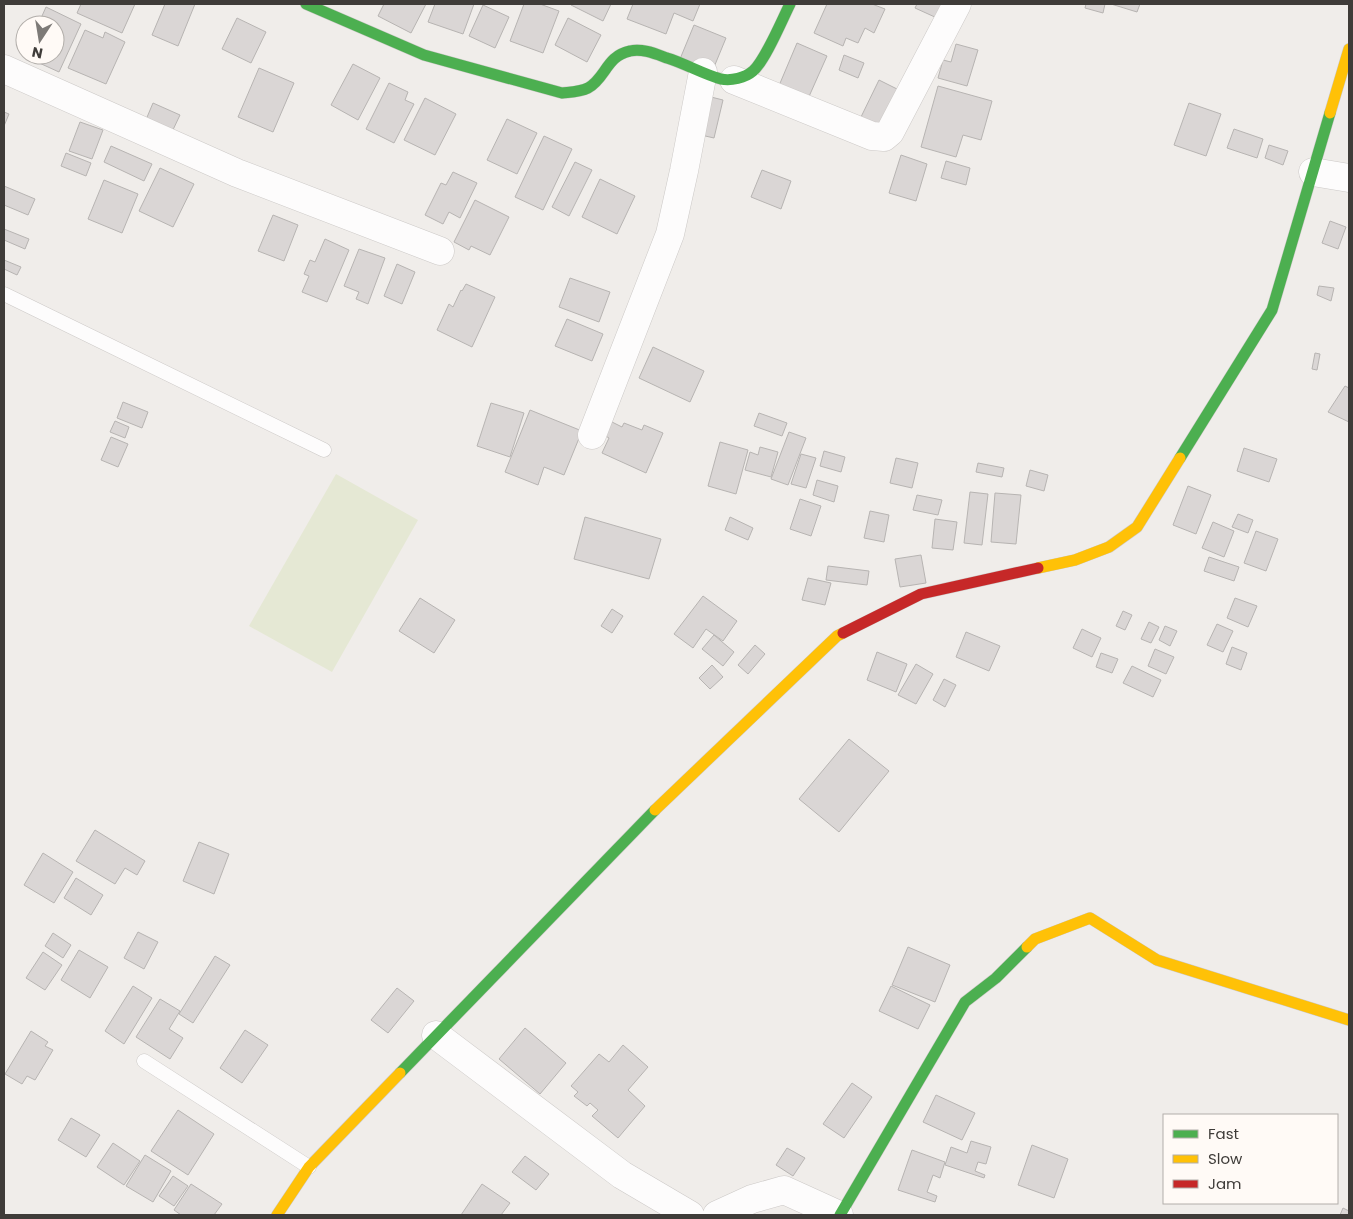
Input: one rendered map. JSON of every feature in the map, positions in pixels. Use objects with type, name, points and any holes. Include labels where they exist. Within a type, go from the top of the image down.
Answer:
[{"type":"street","points":[[306,4],[424,55],[562,92],[576,93],[586,90],[594,85],[609,61],[631,50],[648,51],[721,79],[734,80],[872,136],[884,137],[890,132],[957,4]]},
{"type":"street","points":[[734,80],[752,74],[758,66],[790,4]]},
{"type":"street","points":[[277,1215],[309,1167],[633,831],[837,636],[921,594],[1075,560],[1109,547],[1137,527],[1272,310],[1349,49]]},
{"type":"street","points":[[4,69],[237,174],[440,251]]},
{"type":"street","points":[[592,435],[670,234],[703,72]]},
{"type":"street","points":[[1313,172],[1349,178]]},
{"type":"street","points":[[717,1215],[752,1199],[784,1190],[839,1215],[965,1002],[996,978],[1035,939],[1090,918],[1157,960],[1349,1020]]},
{"type":"street","points":[[436,1035],[622,1176],[690,1215]]},
{"type":"lane","points":[[4,294],[324,450]]},
{"type":"lane","points":[[144,1061],[309,1167]]},
{"type":"green space","points":[[336,474],[418,520],[332,672],[249,626]]},
{"type":"building","points":[[81,4],[135,4],[122,33],[77,13]]},
{"type":"building","points":[[165,4],[195,4],[178,46],[152,35]]},
{"type":"building","points":[[384,4],[426,4],[411,33],[378,16]]},
{"type":"building","points":[[435,4],[474,4],[463,34],[428,22]]},
{"type":"building","points":[[524,4],[540,4],[559,11],[543,53],[510,41]]},
{"type":"building","points":[[572,4],[611,4],[603,21]]},
{"type":"building","points":[[633,4],[700,4],[693,21],[674,13],[666,34],[627,19]]},
{"type":"building","points":[[827,4],[872,4],[885,9],[874,33],[865,28],[858,43],[846,38],[843,46],[814,33]]},
{"type":"building","points":[[917,4],[944,4],[937,18],[915,8]]},
{"type":"building","points":[[1086,4],[1105,4],[1103,13],[1085,8]]},
{"type":"building","points":[[1111,4],[1140,4],[1137,12]]},
{"type":"building","points":[[483,5],[509,17],[495,48],[469,36]]},
{"type":"building","points":[[46,7],[62,15],[42,15]]},
{"type":"building","points":[[65,16],[81,24],[65,59]]},
{"type":"building","points":[[237,18],[266,32],[251,63],[222,49]]},
{"type":"building","points":[[568,18],[601,35],[587,62],[555,45]]},
{"type":"building","points":[[694,25],[726,38],[712,72],[680,59]]},
{"type":"building","points":[[85,30],[103,38],[105,32],[125,42],[106,84],[68,68]]},
{"type":"building","points":[[797,43],[827,56],[807,101],[778,88]]},
{"type":"building","points":[[956,44],[978,50],[967,86],[938,78],[943,60],[951,62]]},
{"type":"building","points":[[844,55],[864,63],[858,78],[839,70]]},
{"type":"building","points":[[353,64],[380,78],[358,120],[331,105]]},
{"type":"building","points":[[44,65],[62,65],[59,72]]},
{"type":"building","points":[[259,68],[294,83],[273,132],[238,117]]},
{"type":"building","points":[[879,80],[899,90],[879,129],[860,119]]},
{"type":"building","points":[[389,83],[408,92],[405,100],[414,104],[394,143],[366,129]]},
{"type":"building","points":[[938,86],[992,101],[981,140],[963,135],[956,157],[921,147]]},
{"type":"building","points":[[711,97],[723,100],[714,138],[701,135]]},
{"type":"building","points":[[425,98],[456,114],[435,155],[404,140]]},
{"type":"building","points":[[153,103],[180,115],[171,134],[145,122]]},
{"type":"building","points":[[1189,103],[1221,114],[1206,156],[1174,145]]},
{"type":"building","points":[[4,112],[9,114],[4,126]]},
{"type":"building","points":[[507,119],[537,133],[517,174],[487,160]]},
{"type":"building","points":[[80,122],[103,130],[92,159],[69,151]]},
{"type":"building","points":[[1234,129],[1263,139],[1257,158],[1227,148]]},
{"type":"building","points":[[544,136],[572,149],[543,210],[515,197]]},
{"type":"building","points":[[1269,145],[1288,151],[1283,165],[1265,158]]},
{"type":"building","points":[[111,146],[152,164],[144,181],[104,162]]},
{"type":"building","points":[[66,153],[91,163],[86,176],[61,166]]},
{"type":"building","points":[[901,155],[927,164],[916,201],[889,193]]},
{"type":"building","points":[[946,161],[970,168],[966,185],[941,178]]},
{"type":"building","points":[[575,162],[592,170],[569,216],[552,207]]},
{"type":"building","points":[[160,168],[194,184],[173,227],[139,211]]},
{"type":"building","points":[[762,170],[791,181],[781,209],[751,197]]},
{"type":"building","points":[[453,172],[477,183],[460,218],[449,212],[443,224],[425,215],[441,183],[446,185]]},
{"type":"building","points":[[600,179],[635,196],[617,234],[582,217]]},
{"type":"building","points":[[104,180],[138,194],[122,233],[88,219]]},
{"type":"building","points":[[4,186],[35,199],[28,215],[4,205]]},
{"type":"building","points":[[475,200],[509,217],[490,255],[471,246],[469,250],[454,242]]},
{"type":"building","points":[[273,215],[298,225],[284,261],[258,251]]},
{"type":"building","points":[[1330,221],[1346,227],[1338,249],[1322,243]]},
{"type":"building","points":[[4,229],[29,239],[25,249],[4,240]]},
{"type":"building","points":[[325,239],[349,250],[327,302],[302,292],[309,276],[304,274],[310,260],[315,262]]},
{"type":"building","points":[[359,249],[385,258],[368,304],[356,299],[359,292],[344,286]]},
{"type":"building","points":[[4,260],[21,267],[17,275],[4,269]]},
{"type":"building","points":[[397,264],[415,272],[402,304],[384,296]]},
{"type":"building","points":[[570,278],[610,292],[599,322],[559,307]]},
{"type":"building","points":[[466,284],[495,297],[472,347],[437,330],[449,304],[453,307]]},
{"type":"building","points":[[1319,286],[1334,288],[1331,301],[1317,295]]},
{"type":"building","points":[[567,319],[603,334],[592,361],[555,346]]},
{"type":"building","points":[[653,347],[704,371],[690,402],[639,378]]},
{"type":"building","points":[[1315,353],[1320,354],[1317,370],[1312,369]]},
{"type":"building","points":[[1345,386],[1349,388],[1349,422],[1328,412]]},
{"type":"building","points":[[123,402],[148,412],[142,428],[117,418]]},
{"type":"building","points":[[491,403],[524,413],[510,457],[477,446]]},
{"type":"building","points":[[530,410],[582,431],[564,475],[544,467],[538,485],[505,472]]},
{"type":"building","points":[[759,413],[787,423],[782,436],[754,426]]},
{"type":"building","points":[[115,421],[129,427],[125,438],[110,432]]},
{"type":"building","points":[[610,421],[622,427],[624,423],[642,430],[644,425],[663,433],[646,473],[602,453],[609,438],[604,435]]},
{"type":"building","points":[[789,432],[806,438],[788,485],[771,479]]},
{"type":"building","points":[[111,437],[128,444],[118,467],[101,460]]},
{"type":"building","points":[[720,442],[748,450],[736,494],[708,486]]},
{"type":"building","points":[[760,447],[778,452],[771,477],[745,470],[750,452],[758,455]]},
{"type":"building","points":[[1244,448],[1277,459],[1269,482],[1237,471]]},
{"type":"building","points":[[824,451],[845,457],[841,472],[820,466]]},
{"type":"building","points":[[801,454],[816,458],[806,488],[791,484]]},
{"type":"building","points":[[896,458],[918,463],[912,488],[890,483]]},
{"type":"building","points":[[978,463],[1004,468],[1002,477],[976,472]]},
{"type":"building","points":[[1030,470],[1048,475],[1044,491],[1026,486]]},
{"type":"building","points":[[817,480],[838,486],[834,502],[813,495]]},
{"type":"building","points":[[1188,486],[1211,495],[1196,534],[1173,525]]},
{"type":"building","points":[[970,492],[988,494],[982,545],[964,543]]},
{"type":"building","points":[[995,493],[1021,495],[1016,544],[991,542]]},
{"type":"building","points":[[917,495],[942,500],[938,515],[913,510]]},
{"type":"building","points":[[800,499],[821,506],[811,536],[790,529]]},
{"type":"building","points":[[870,511],[889,515],[884,542],[864,538]]},
{"type":"building","points":[[1238,514],[1253,520],[1248,533],[1232,527]]},
{"type":"building","points":[[585,517],[661,539],[649,579],[574,559]]},
{"type":"building","points":[[730,517],[753,528],[748,540],[725,530]]},
{"type":"building","points":[[935,519],[957,522],[953,550],[932,548]]},
{"type":"building","points":[[1213,522],[1234,531],[1224,557],[1202,548]]},
{"type":"building","points":[[1256,531],[1278,539],[1266,571],[1244,563]]},
{"type":"building","points":[[921,555],[926,583],[900,587],[895,559]]},
{"type":"building","points":[[1209,557],[1239,567],[1234,581],[1204,571]]},
{"type":"building","points":[[828,566],[869,571],[867,585],[826,580]]},
{"type":"building","points":[[808,578],[831,583],[825,605],[802,600]]},
{"type":"building","points":[[703,596],[737,621],[723,641],[706,629],[693,648],[674,634]]},
{"type":"building","points":[[420,598],[455,620],[434,653],[399,631]]},
{"type":"building","points":[[1235,598],[1257,606],[1248,627],[1227,618]]},
{"type":"building","points":[[612,609],[623,616],[612,633],[601,626]]},
{"type":"building","points":[[1123,611],[1132,615],[1125,630],[1116,626]]},
{"type":"building","points":[[1149,622],[1159,627],[1151,643],[1141,639]]},
{"type":"building","points":[[1217,624],[1233,631],[1223,652],[1207,645]]},
{"type":"building","points":[[1165,626],[1177,631],[1170,646],[1159,640]]},
{"type":"building","points":[[1082,629],[1101,638],[1092,657],[1073,648]]},
{"type":"building","points":[[966,632],[1000,646],[989,671],[956,657]]},
{"type":"building","points":[[714,635],[734,652],[723,666],[702,649]]},
{"type":"building","points":[[755,645],[765,654],[748,674],[738,665]]},
{"type":"building","points":[[1232,647],[1247,653],[1241,670],[1226,664]]},
{"type":"building","points":[[1155,649],[1174,657],[1166,674],[1148,666]]},
{"type":"building","points":[[877,652],[907,664],[896,692],[867,680]]},
{"type":"building","points":[[1101,653],[1118,659],[1112,673],[1096,667]]},
{"type":"building","points":[[916,664],[933,674],[916,704],[898,695]]},
{"type":"building","points":[[712,665],[723,677],[710,689],[699,678]]},
{"type":"building","points":[[1132,666],[1161,680],[1153,697],[1123,683]]},
{"type":"building","points":[[944,679],[956,685],[945,707],[933,700]]},
{"type":"building","points":[[849,739],[889,771],[839,832],[799,799]]},
{"type":"building","points":[[95,830],[145,861],[137,875],[125,868],[115,884],[76,861]]},
{"type":"building","points":[[199,842],[229,854],[214,894],[183,881]]},
{"type":"building","points":[[43,853],[73,872],[54,903],[24,885]]},
{"type":"building","points":[[76,878],[103,895],[91,915],[64,898]]},
{"type":"building","points":[[138,932],[158,942],[144,969],[124,958]]},
{"type":"building","points":[[53,933],[71,945],[63,958],[45,946]]},
{"type":"building","points":[[908,947],[950,965],[935,1002],[892,985]]},
{"type":"building","points":[[79,950],[108,967],[90,998],[61,980]]},
{"type":"building","points":[[43,952],[62,965],[45,990],[26,978]]},
{"type":"building","points":[[215,956],[230,965],[193,1023],[179,1014]]},
{"type":"building","points":[[133,986],[152,998],[124,1044],[105,1031]]},
{"type":"building","points":[[891,986],[930,1005],[918,1029],[879,1011]]},
{"type":"building","points":[[397,988],[414,1001],[388,1033],[371,1020]]},
{"type":"building","points":[[160,999],[180,1011],[169,1029],[183,1038],[170,1059],[136,1037]]},
{"type":"building","points":[[525,1028],[566,1063],[540,1094],[499,1059]]},
{"type":"building","points":[[245,1030],[268,1045],[242,1083],[220,1068]]},
{"type":"building","points":[[31,1031],[48,1042],[45,1046],[53,1050],[35,1080],[27,1076],[22,1084],[5,1074]]},
{"type":"building","points":[[623,1045],[648,1067],[628,1090],[645,1106],[618,1138],[592,1116],[598,1110],[590,1103],[587,1106],[574,1096],[578,1092],[571,1086],[599,1054],[609,1062]]},
{"type":"building","points":[[852,1083],[872,1097],[844,1138],[823,1124]]},
{"type":"building","points":[[936,1095],[975,1113],[962,1140],[923,1122]]},
{"type":"building","points":[[178,1110],[214,1134],[188,1175],[151,1151]]},
{"type":"building","points":[[71,1118],[100,1135],[86,1157],[58,1140]]},
{"type":"building","points":[[971,1141],[991,1147],[986,1164],[978,1162],[975,1171],[985,1175],[984,1178],[945,1165],[951,1147],[967,1153]]},
{"type":"building","points":[[113,1143],[140,1161],[124,1185],[97,1167]]},
{"type":"building","points":[[1032,1145],[1068,1159],[1054,1198],[1018,1185]]},
{"type":"building","points":[[787,1148],[805,1158],[793,1176],[776,1165]]},
{"type":"building","points":[[912,1150],[945,1162],[940,1178],[933,1175],[927,1192],[937,1196],[935,1202],[898,1190]]},
{"type":"building","points":[[145,1155],[171,1171],[153,1202],[126,1186]]},
{"type":"building","points":[[525,1156],[549,1174],[536,1190],[512,1172]]},
{"type":"building","points":[[173,1176],[188,1186],[174,1206],[159,1196]]},
{"type":"building","points":[[191,1184],[222,1204],[214,1215],[181,1215],[174,1210]]},
{"type":"building","points":[[482,1184],[510,1203],[501,1215],[461,1215]]},
{"type":"building","points":[[1343,1208],[1349,1211],[1349,1215],[1340,1215]]},
{"type":"traffic: fast","points":[[306,4],[424,55],[562,93],[588,88],[599,79],[616,57],[635,50],[654,53],[721,79],[729,80],[742,77],[753,71],[763,59],[790,4]]},
{"type":"traffic: fast","points":[[1180,458],[1272,310],[1330,113]]},
{"type":"traffic: fast","points":[[400,1073],[655,810]]},
{"type":"traffic: fast","points":[[840,1215],[965,1002],[996,978],[1027,947]]},
{"type":"traffic: slow","points":[[1330,113],[1349,49]]},
{"type":"traffic: slow","points":[[1038,568],[1075,560],[1109,547],[1137,527],[1180,458]]},
{"type":"traffic: slow","points":[[655,810],[837,636],[843,633]]},
{"type":"traffic: slow","points":[[1027,947],[1035,939],[1090,918],[1157,960],[1349,1020]]},
{"type":"traffic: slow","points":[[277,1215],[309,1167],[400,1073]]},
{"type":"traffic: jam","points":[[843,633],[921,594],[1038,568]]}]
